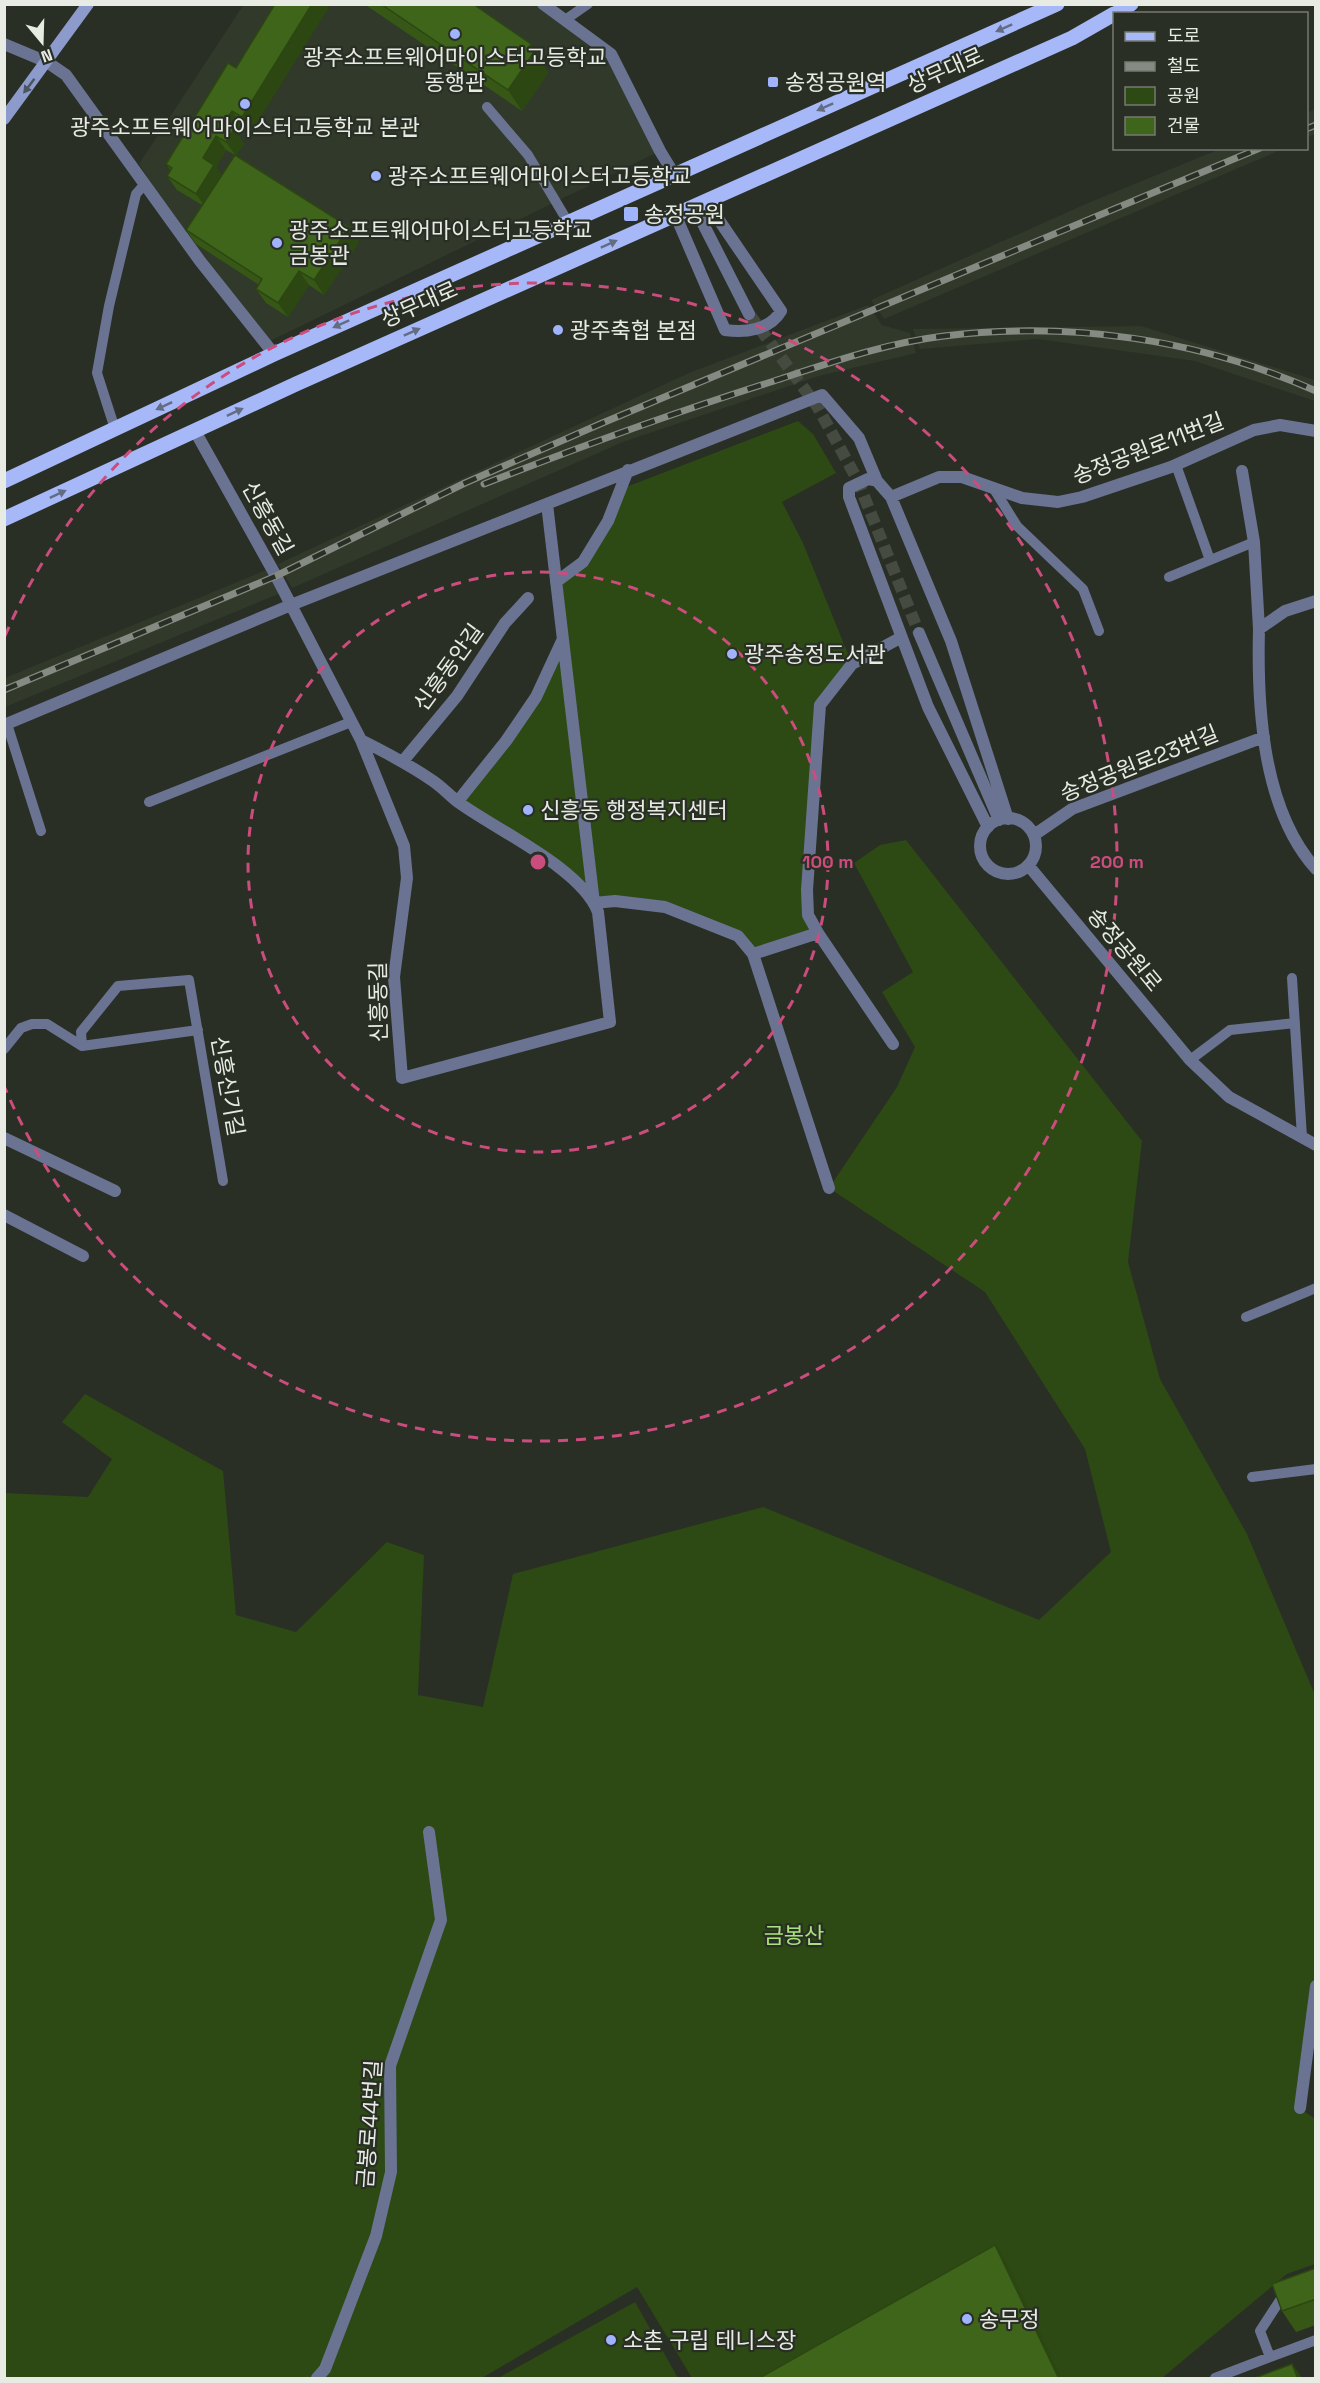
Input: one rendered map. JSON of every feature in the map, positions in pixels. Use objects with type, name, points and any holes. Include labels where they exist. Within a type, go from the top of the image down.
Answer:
[{"type":"main road","points":[[4,119],[88,4]]},
{"type":"main road","name":"상무대로","points":[[4,481],[274,354],[1057,4]]},
{"type":"main road","name":"상무대로","points":[[1118,12],[1131,4]]},
{"type":"main road","name":"상무대로","points":[[4,519],[675,214],[1072,38],[1113,15]]},
{"type":"street","points":[[543,4],[610,54],[660,152],[674,174]]},
{"type":"street","points":[[4,44],[47,62],[66,75],[200,261],[274,354]]},
{"type":"street","points":[[675,214],[725,330],[743,333],[775,321],[781,311],[700,203]]},
{"type":"street","points":[[700,203],[750,314]]},
{"type":"street","points":[[6,724],[291,605],[822,395],[859,438],[877,481],[891,497],[951,641],[1004,819]]},
{"type":"street","name":"송정공원로11번길","points":[[891,497],[939,477],[962,477],[1039,502],[1058,502],[1082,498],[1176,465],[1254,430],[1280,425],[1316,431]]},
{"type":"street","name":"신흥동길","points":[[195,431],[291,605],[361,740],[399,833],[406,861],[404,915],[394,977],[402,1078],[610,1022],[598,912],[594,903]]},
{"type":"street","points":[[556,582],[583,562],[608,521],[628,470]]},
{"type":"street","points":[[1242,471],[1254,542],[1264,737],[1270,772],[1287,826],[1298,846],[1316,869]]},
{"type":"street","points":[[877,481],[868,480],[849,488],[849,497],[900,638],[928,707],[988,827]]},
{"type":"street","points":[[547,504],[594,903]]},
{"type":"street","name":"신흥동안길","points":[[403,762],[457,696],[505,623],[528,598]]},
{"type":"street","points":[[1259,628],[1285,611],[1316,601]]},
{"type":"street","points":[[920,633],[1004,819]]},
{"type":"street","points":[[893,1044],[818,933],[808,915],[807,890],[820,705],[852,664],[900,638]]},
{"type":"street","points":[[458,801],[506,741],[536,697],[563,640]]},
{"type":"street","name":"송정공원로23번길","points":[[1034,835],[1072,809],[1264,737]]},
{"type":"street","points":[[361,740],[403,762],[562,869],[594,903]]},
{"type":"street","points":[[1004,819],[1022,822],[1034,835],[1035,854],[1028,865],[1008,874],[991,868],[985,861],[980,844],[988,827],[1004,819]]},
{"type":"street","name":"송정공원로","points":[[1028,865],[1190,1060],[1229,1097],[1316,1145]]},
{"type":"street","points":[[594,903],[615,901],[665,907],[738,936],[753,954],[829,1188]]},
{"type":"street","points":[[753,954],[818,933]]},
{"type":"street","points":[[4,1138],[116,1191]]},
{"type":"street","points":[[4,1215],[83,1256]]},
{"type":"street","name":"금봉로44번길","points":[[317,2379],[325,2369],[376,2236],[391,2172],[390,2066],[441,1920],[429,1832]]},
{"type":"street","points":[[1300,2108],[1316,1986]]},
{"type":"lane","points":[[565,20],[588,4]]},
{"type":"lane","points":[[487,107],[528,155],[568,222]]},
{"type":"lane","points":[[115,429],[97,373],[109,306],[136,194],[144,185]]},
{"type":"lane","points":[[1176,465],[1210,560]]},
{"type":"lane","points":[[994,489],[1017,526],[1083,589],[1099,631]]},
{"type":"lane","points":[[1169,577],[1254,542]]},
{"type":"lane","points":[[149,802],[351,722]]},
{"type":"lane","points":[[6,724],[40,831]]},
{"type":"lane","points":[[1292,978],[1302,1137]]},
{"type":"lane","points":[[82,1046],[81,1032],[118,986],[189,980],[198,1030]]},
{"type":"lane","points":[[1190,1060],[1230,1030],[1295,1023]]},
{"type":"lane","points":[[4,1049],[21,1028],[32,1024],[46,1024],[82,1046]]},
{"type":"lane","name":"신흥신기길","points":[[82,1046],[198,1030],[223,1180]]},
{"type":"lane","points":[[1246,1317],[1316,1288]]},
{"type":"lane","points":[[1252,1477],[1316,1469]]},
{"type":"lane","points":[[1270,2357],[1260,2331],[1290,2286],[1298,2283]]},
{"type":"lane","points":[[1215,2379],[1316,2340]]},
{"type":"shaded area","name":"광주소프트웨어마이스터고등학교","points":[[244,4],[543,5],[611,54],[660,151],[268,342],[200,261],[139,164]]},
{"type":"shaded area","points":[[1315,109],[1315,134],[1308,138],[1308,112]]},
{"type":"shaded area","points":[[1218,150],[1281,150],[884,319],[871,300],[1088,203]]},
{"type":"shaded area","points":[[868,305],[882,325],[910,333],[916,353],[819,376],[623,442],[292,588],[278,564],[689,373]]},
{"type":"shaded area","points":[[1141,326],[1315,380],[1315,401],[1195,361],[1038,339],[920,349],[913,329]]},
{"type":"shaded area","points":[[276,566],[288,590],[5,707],[5,678]]},
{"type":"green space","points":[[798,421],[813,434],[836,473],[782,502],[803,543],[852,664],[820,705],[807,890],[818,933],[753,954],[738,936],[665,907],[594,903],[562,869],[458,801],[506,741],[563,640],[556,582],[583,562],[621,489]]},
{"type":"green space","name":"금봉산","points":[[906,840],[1142,1141],[1128,1262],[1160,1379],[1247,1534],[1315,1695],[1316,1986],[1300,2108],[1315,2119],[1315,2264],[1287,2274],[1162,2378],[692,2378],[637,2287],[482,2378],[5,2378],[5,1493],[88,1497],[112,1459],[62,1422],[85,1394],[223,1471],[236,1615],[296,1632],[387,1542],[424,1555],[418,1695],[483,1707],[513,1574],[763,1507],[1039,1620],[1111,1552],[1085,1449],[985,1292],[829,1188],[897,1087],[915,1047],[882,992],[913,972],[854,863],[880,845]]},
{"type":"green space","name":"소촌 구립 테니스장","points":[[635,2302],[678,2378],[498,2378]]},
{"type":"building","points":[[275,4],[312,4],[242,117],[232,111],[224,123],[234,129],[226,142],[216,136],[203,158],[214,165],[196,194],[167,176],[172,168],[166,164],[228,63],[236,68]]},
{"type":"building","name":"광주소프트웨어마이스터고등학교 동행관","points":[[381,4],[473,4],[531,44],[528,48],[534,52],[508,90]]},
{"type":"building","name":"광주소프트웨어마이스터고등학교 금봉관","points":[[235,155],[349,227],[314,280],[299,271],[278,303],[256,289],[262,279],[186,230]]},
{"type":"building","name":"송무정","points":[[995,2245],[1059,2379],[758,2379]]},
{"type":"building","points":[[1316,2268],[1316,2299],[1282,2311],[1272,2284]]},
{"type":"building","points":[[1292,2364],[1298,2379],[1252,2379]]},
{"type":"tunnel","points":[[749,314],[817,406],[857,479],[919,633]]},
{"type":"railway","points":[[1308,128],[1316,125]]},
{"type":"railway","points":[[4,690],[276,576],[465,483],[600,424],[1255,150]]},
{"type":"railway","points":[[484,484],[664,417],[816,367],[858,354],[944,336],[1039,331],[1134,338],[1226,358],[1316,391]]},
{"type":"place","name":"광주소프트웨어마이스터고등학교 동행관","points":[[455,34]]},
{"type":"place","name":"송정공원역","points":[[773,82]]},
{"type":"place","name":"광주소프트웨어마이스터고등학교 본관","points":[[245,104]]},
{"type":"place","name":"광주소프트웨어마이스터고등학교","points":[[376,176]]},
{"type":"place","name":"송정공원","points":[[631,214]]},
{"type":"place","name":"광주소프트웨어마이스터고등학교 금봉관","points":[[277,243]]},
{"type":"place","name":"광주축협 본점","points":[[558,330]]},
{"type":"place","name":"광주송정도서관","points":[[732,654]]},
{"type":"place","name":"신흥동 행정복지센터","points":[[528,810]]},
{"type":"place","name":"송무정","points":[[967,2319]]},
{"type":"place","name":"소촌 구립 테니스장","points":[[611,2340]]}]
